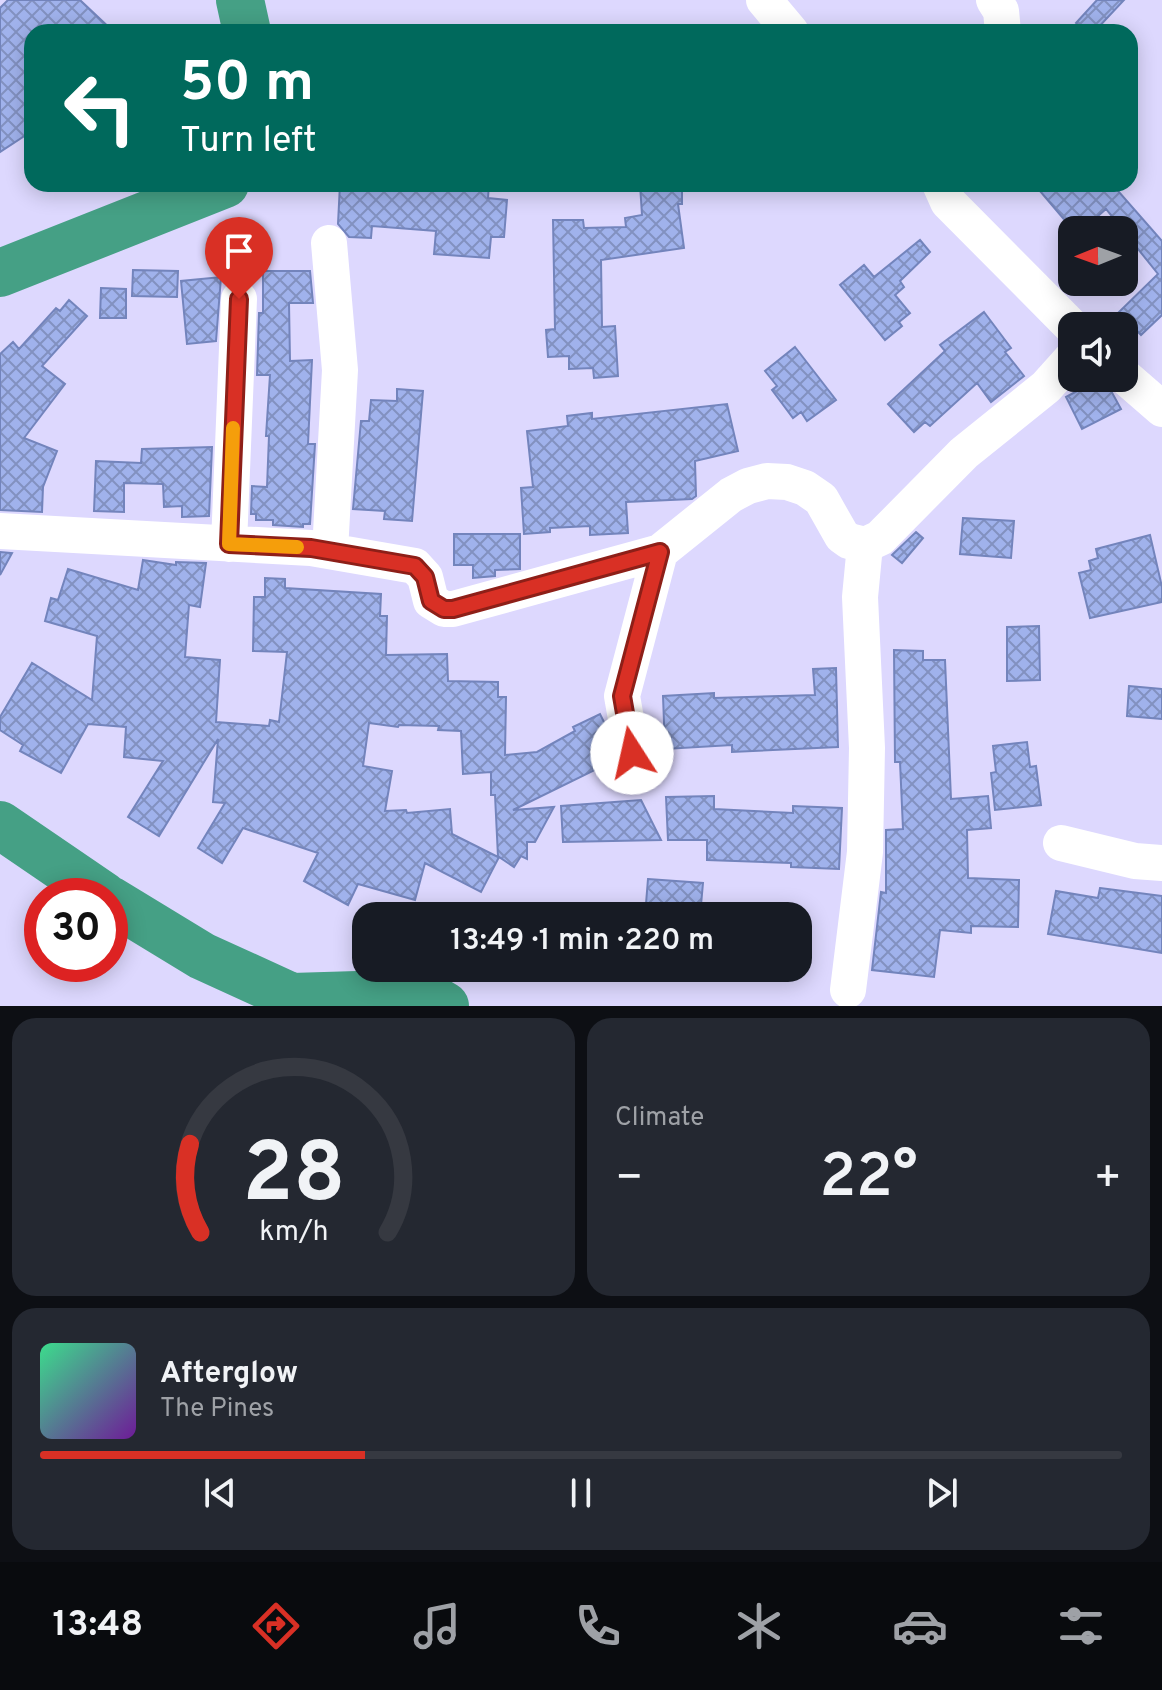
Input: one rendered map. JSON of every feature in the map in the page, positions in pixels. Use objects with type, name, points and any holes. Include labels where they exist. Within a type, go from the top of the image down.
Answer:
[{"type":"street","points":[[764,0],[784,24]]},
{"type":"street","points":[[994,0],[1001,11],[1002,24]]},
{"type":"street","points":[[942,192],[1058,312]]},
{"type":"street","points":[[329,243],[340,370],[330,551]]},
{"type":"street","points":[[229,544],[239,299]]},
{"type":"street","points":[[0,531],[330,551],[415,566],[425,577],[431,601],[444,609],[453,609],[660,552],[731,495],[767,481],[787,482],[805,488],[821,499],[842,536],[865,545],[880,538],[964,453],[1046,387],[1058,374]]},
{"type":"street","points":[[1138,388],[1162,409]]},
{"type":"street","points":[[848,990],[865,852],[867,748],[860,597],[865,545]]},
{"type":"street","points":[[632,753],[622,696],[660,552]]},
{"type":"street","points":[[1061,843],[1135,861],[1162,863]]},
{"type":"building","points":[[8,0],[80,0],[106,24],[24,24],[24,136],[0,152],[0,8]]},
{"type":"building","points":[[1097,0],[1124,0],[1102,24],[1076,23]]},
{"type":"building","points":[[340,192],[488,192],[488,198],[507,200],[504,237],[491,237],[489,258],[434,254],[436,231],[372,226],[371,238],[349,237],[338,224]]},
{"type":"building","points":[[641,192],[682,192],[682,204],[678,204],[684,248],[601,260],[602,327],[615,326],[618,376],[594,378],[593,368],[569,369],[569,356],[548,357],[546,330],[555,329],[553,220],[583,220],[584,228],[626,227],[625,218],[642,215]]},
{"type":"building","points":[[1041,192],[1119,192],[1162,241],[1162,315],[1141,335],[1138,332],[1138,312],[1119,312],[1158,274],[1138,249],[1138,216],[1112,216],[1106,209],[1098,216],[1061,216]]},
{"type":"building","points":[[920,240],[930,252],[900,281],[904,287],[895,295],[910,313],[899,322],[902,326],[885,340],[840,285],[864,265],[874,277]]},
{"type":"building","points":[[133,270],[178,271],[177,297],[132,296]]},
{"type":"building","points":[[263,271],[310,271],[313,303],[289,303],[290,361],[312,360],[308,444],[315,444],[310,524],[303,524],[303,527],[273,525],[273,520],[256,520],[256,514],[251,514],[252,486],[267,487],[270,375],[257,375],[259,313],[263,313]]},
{"type":"building","points":[[221,277],[216,341],[187,344],[181,281]]},
{"type":"building","points":[[101,288],[126,289],[126,318],[100,318]]},
{"type":"building","points":[[69,300],[87,316],[42,366],[65,384],[24,438],[57,451],[43,487],[42,512],[0,510],[0,354],[13,342],[19,349],[56,308],[60,311]]},
{"type":"building","points":[[984,312],[1011,348],[1005,352],[1024,376],[991,402],[977,383],[930,426],[925,422],[914,432],[888,404],[945,351],[940,345]]},
{"type":"building","points":[[795,347],[836,400],[807,421],[801,412],[793,418],[772,390],[777,386],[765,371]]},
{"type":"building","points":[[397,389],[423,391],[412,521],[384,519],[385,511],[353,509],[361,421],[369,421],[371,400],[397,401]]},
{"type":"building","points":[[1075,392],[1112,392],[1121,409],[1082,429],[1066,397]]},
{"type":"building","points":[[727,404],[738,451],[695,461],[696,496],[692,499],[626,502],[628,533],[590,535],[590,526],[550,528],[550,532],[524,534],[521,488],[533,487],[527,431],[568,426],[567,416],[592,413],[592,419]]},
{"type":"building","points":[[212,447],[209,516],[182,517],[182,506],[164,507],[163,484],[124,483],[124,512],[94,511],[96,461],[141,463],[142,449]]},
{"type":"building","points":[[963,518],[1014,521],[1011,558],[960,554]]},
{"type":"building","points":[[916,532],[923,538],[902,563],[892,555]]},
{"type":"building","points":[[454,534],[520,534],[520,569],[495,570],[495,576],[473,578],[473,565],[454,565]]},
{"type":"building","points":[[1150,535],[1162,587],[1162,602],[1090,618],[1079,573],[1091,570],[1089,561],[1098,558],[1096,549]]},
{"type":"building","points":[[0,552],[12,553],[0,575]]},
{"type":"building","points":[[143,560],[176,565],[176,562],[206,563],[200,607],[189,605],[185,657],[220,660],[216,722],[269,726],[270,720],[279,722],[287,652],[253,651],[254,597],[265,597],[265,578],[285,579],[285,588],[381,594],[380,616],[387,616],[386,655],[447,654],[448,681],[498,682],[498,697],[506,697],[505,755],[537,752],[575,731],[573,727],[600,714],[606,726],[613,761],[513,810],[554,807],[535,842],[527,842],[527,859],[521,856],[514,867],[499,857],[481,892],[425,863],[415,900],[358,884],[348,905],[304,881],[318,853],[243,828],[222,863],[198,848],[225,803],[213,802],[218,739],[159,836],[128,817],[163,761],[124,757],[126,727],[88,724],[61,773],[20,751],[23,745],[0,730],[0,717],[32,663],[92,700],[97,636],[45,621],[51,598],[58,600],[68,569],[138,590]],"holes":[[[369,723],[398,727],[439,726],[438,730],[461,731],[463,774],[491,772],[498,857],[452,834],[450,809],[407,813],[406,810],[385,811],[392,771],[363,766]]]},
{"type":"building","points":[[1039,626],[1040,680],[1007,681],[1007,627]]},
{"type":"building","points":[[894,650],[923,651],[923,660],[945,660],[951,799],[988,796],[991,828],[967,830],[968,878],[1019,880],[1018,927],[971,926],[971,933],[940,930],[934,977],[872,970],[881,892],[886,893],[886,830],[903,829],[900,762],[895,762]]},
{"type":"building","points":[[836,668],[838,747],[732,752],[732,745],[665,749],[663,696],[714,693],[714,698],[815,695],[813,669]]},
{"type":"building","points":[[1129,686],[1162,689],[1162,719],[1127,716]]},
{"type":"building","points":[[1027,742],[1030,767],[1036,766],[1041,805],[995,810],[991,773],[996,772],[993,746]]},
{"type":"building","points":[[714,796],[714,809],[793,813],[793,806],[842,808],[839,869],[791,867],[791,863],[707,860],[707,840],[668,840],[666,797]]},
{"type":"building","points":[[641,800],[661,840],[563,842],[561,806]]},
{"type":"building","points":[[648,879],[703,883],[701,902],[646,902]]},
{"type":"building","points":[[1100,888],[1162,896],[1162,953],[1048,934],[1056,891],[1098,898]]},
{"type":"waterway","points":[[240,0],[245,24]]},
{"type":"waterway","points":[[0,273],[205,192]]},
{"type":"waterway","points":[[0,825],[78,878]]},
{"type":"waterway","points":[[128,911],[202,956],[292,997],[423,993],[445,1006]]},
{"type":"slow traffic","points":[[233,428],[229,544],[297,547]]},
{"type":"route","points":[[239,299],[229,544],[311,548],[415,566],[425,577],[431,601],[444,609],[660,552],[622,696],[632,753]]}]
